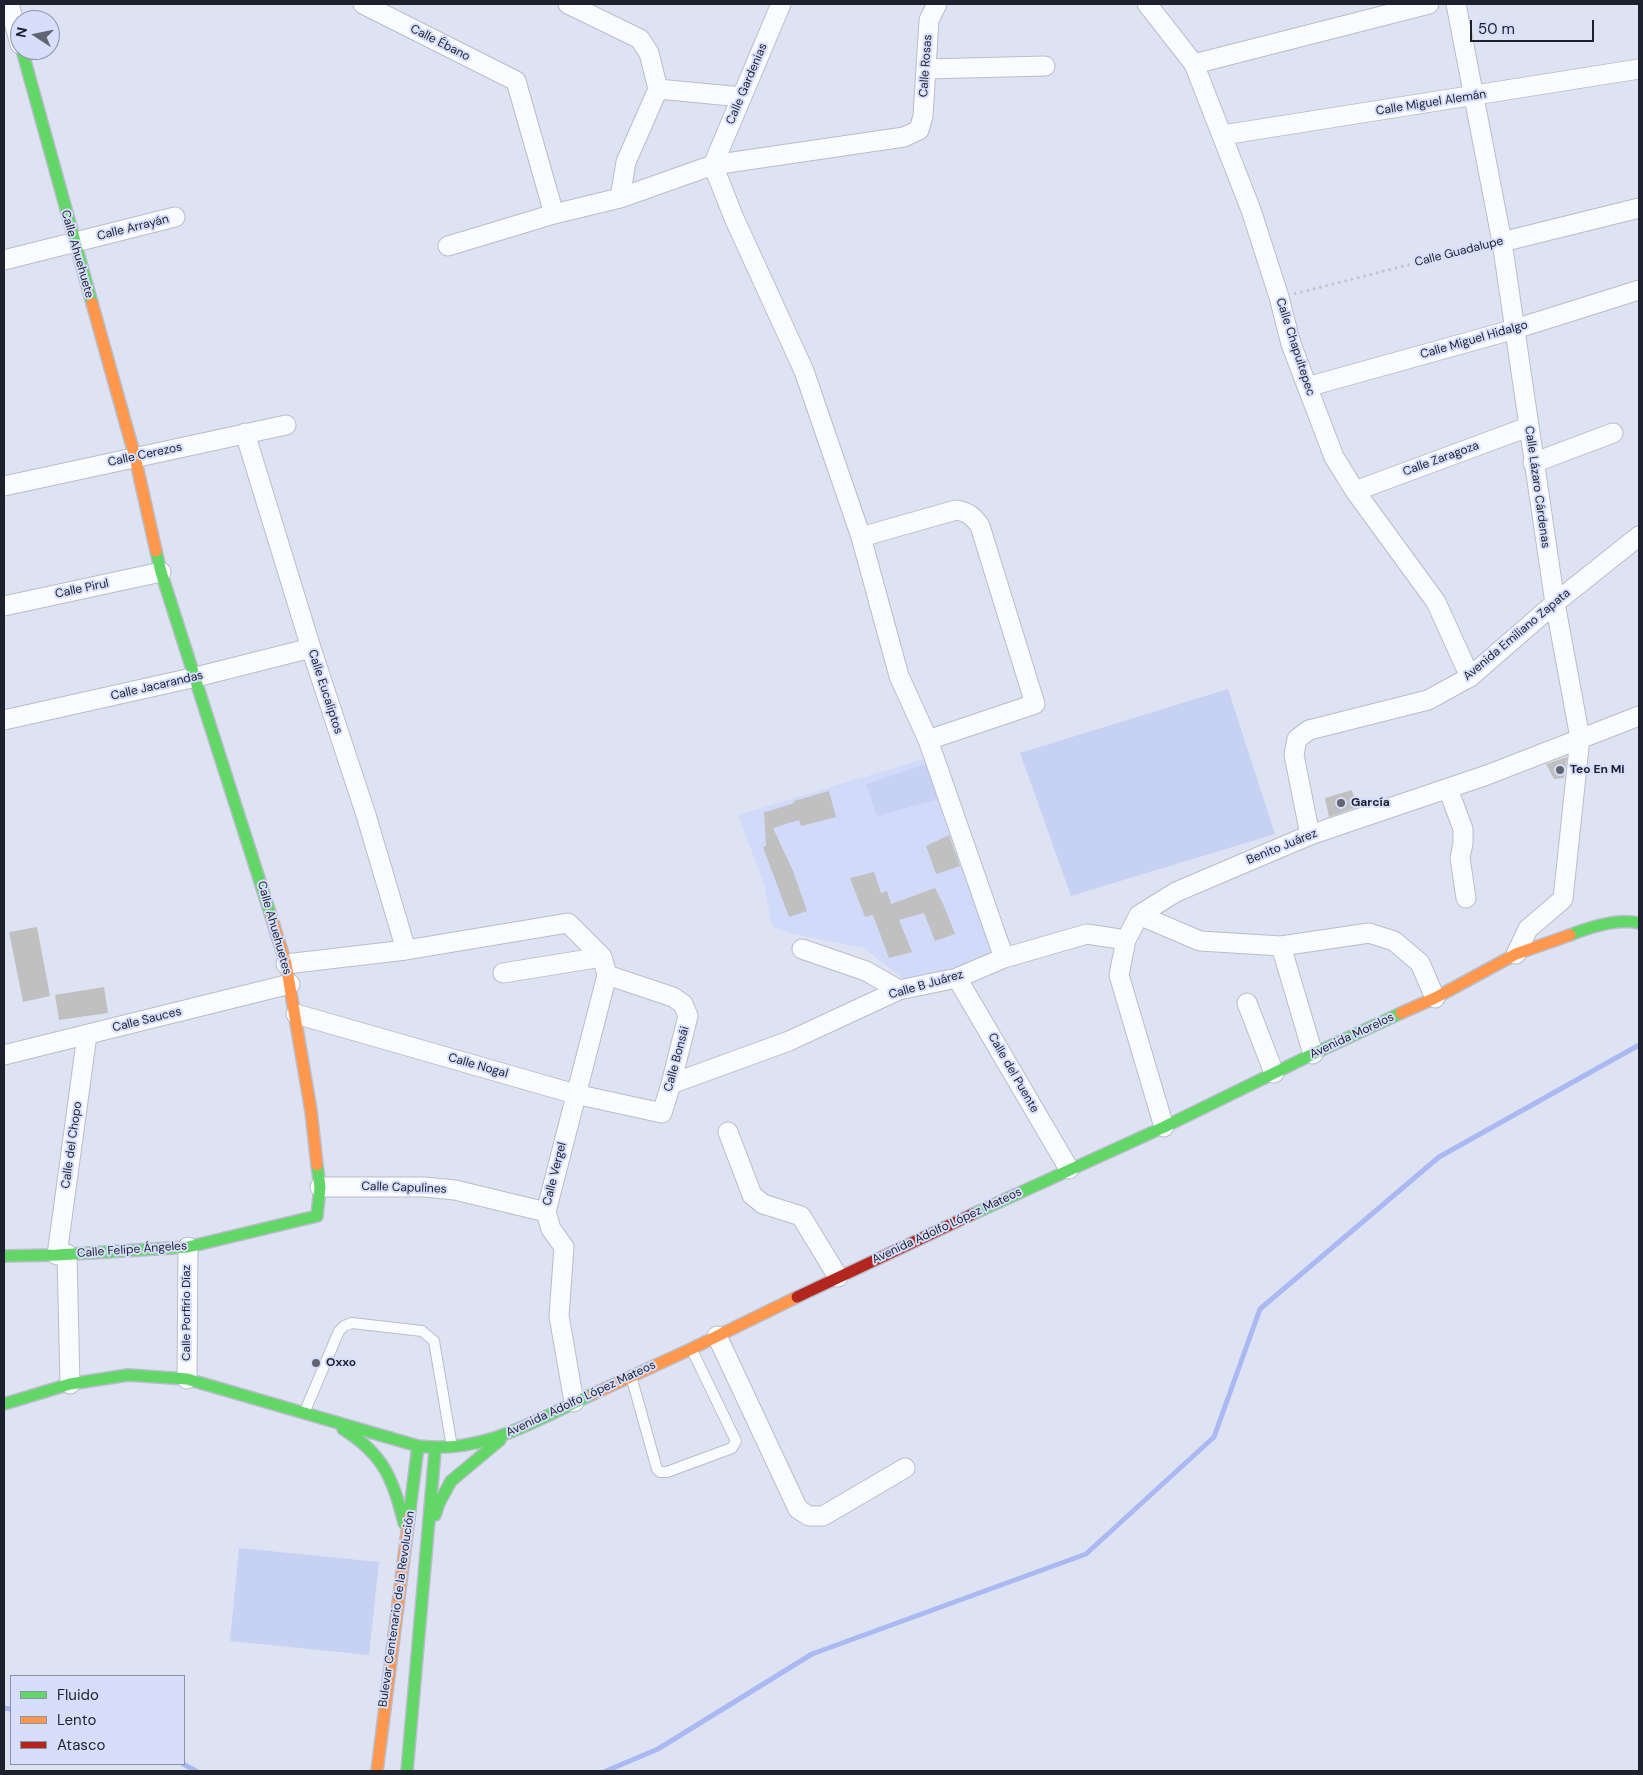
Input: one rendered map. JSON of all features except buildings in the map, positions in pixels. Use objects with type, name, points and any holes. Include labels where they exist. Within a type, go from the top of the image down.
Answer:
[{"type":"main road","name":"Calle Ahuehuete","points":[[25,60],[135,457],[161,572]]},
{"type":"main road","name":"Calle Ahuehuetes","points":[[161,572],[286,964],[311,1111],[320,1187],[317,1216]]},
{"type":"main road","name":"Avenida Morelos","points":[[1069,1169],[1164,1127],[1435,998],[1516,954],[1591,927],[1630,921],[1639,923]]},
{"type":"main road","name":"Avenida Adolfo López Mateos","points":[[4,1404],[70,1384],[128,1375],[187,1380],[328,1418],[418,1446],[435,1448],[466,1446],[508,1434],[692,1349],[838,1277],[1069,1169]]},
{"type":"main road","name":"Calle Felipe Ángeles","points":[[4,1256],[62,1255],[188,1247],[317,1216]]},
{"type":"main road","points":[[328,1418],[367,1446],[387,1470],[398,1498],[407,1536]]},
{"type":"main road","points":[[426,1547],[439,1503],[451,1481],[508,1434]]},
{"type":"main road","name":"Bulevar Centenario de la Revolución","points":[[377,1771],[418,1446]]},
{"type":"main road","name":"Bulevar Centenario de la Revolución","points":[[406,1771],[435,1448]]},
{"type":"main road","points":[[404,1561],[425,1564]]},
{"type":"street","name":"Calle Ébano","points":[[363,4],[516,81],[554,214]]},
{"type":"street","points":[[568,4],[640,39],[649,53],[658,89],[626,162],[620,198]]},
{"type":"street","name":"Calle Gardenias","points":[[713,165],[781,4]]},
{"type":"street","name":"Calle Rosas","points":[[713,165],[904,137],[919,130],[923,116],[929,20],[937,4]]},
{"type":"street","name":"Calle Chapultepec","points":[[1147,4],[1194,64],[1251,210],[1280,297],[1291,344],[1334,458],[1355,491],[1436,602],[1470,677]]},
{"type":"street","points":[[1194,64],[1429,4]]},
{"type":"street","name":"Calle Lázaro Cárdenas","points":[[1456,4],[1502,242],[1555,603],[1580,738],[1562,899],[1528,929],[1516,954]]},
{"type":"street","points":[[926,69],[1045,66]]},
{"type":"street","name":"Calle Miguel Alemán","points":[[1223,135],[1639,69]]},
{"type":"street","points":[[658,89],[742,97]]},
{"type":"street","points":[[448,246],[554,214],[620,198],[713,165],[734,218],[804,371],[861,537],[900,676],[928,740],[1004,958]]},
{"type":"street","name":"Calle Guadalupe","points":[[1502,242],[1639,208]]},
{"type":"street","name":"Calle Arrayán","points":[[4,260],[175,217]]},
{"type":"street","name":"Calle Miguel Hidalgo","points":[[1307,388],[1515,329],[1639,290]]},
{"type":"street","name":"Calle Cerezos","points":[[4,486],[286,425]]},
{"type":"street","name":"Calle Zaragoza","points":[[1355,491],[1528,427]]},
{"type":"street","name":"Calle Eucaliptos","points":[[245,433],[311,648],[366,815],[406,950]]},
{"type":"street","points":[[1534,463],[1613,433]]},
{"type":"street","points":[[861,537],[956,510],[966,512],[974,517],[980,526],[1035,704],[928,740]]},
{"type":"street","name":"Avenida Emiliano Zapata","points":[[1310,835],[1294,755],[1298,738],[1309,730],[1428,700],[1470,677],[1555,603],[1639,536]]},
{"type":"street","name":"Calle Pirul","points":[[4,606],[161,572]]},
{"type":"street","name":"Calle Jacarandas","points":[[4,720],[196,677],[311,648]]},
{"type":"street","name":"Benito Juárez","points":[[1164,1127],[1119,975],[1126,940],[1140,915],[1176,892],[1310,835],[1487,775],[1639,716]]},
{"type":"street","points":[[1448,789],[1463,829],[1460,858],[1466,898]]},
{"type":"street","points":[[1140,915],[1200,941],[1281,946],[1369,933],[1394,941],[1420,964],[1435,998]]},
{"type":"street","points":[[286,964],[406,950],[568,923],[604,966]]},
{"type":"street","name":"Calle B Juárez","points":[[671,1084],[789,1041],[900,990],[957,978],[1004,958],[1087,934],[1126,940]]},
{"type":"street","points":[[1281,946],[1314,1054]]},
{"type":"street","points":[[802,949],[866,971],[900,990]]},
{"type":"street","points":[[503,973],[604,966]]},
{"type":"street","name":"Calle Bonsái","points":[[604,966],[674,997],[683,1004],[688,1016],[662,1113]]},
{"type":"street","name":"Calle Vergel","points":[[574,1402],[559,1316],[564,1247],[551,1229],[546,1212],[604,966]]},
{"type":"street","name":"Calle del Puente","points":[[957,978],[1069,1169]]},
{"type":"street","name":"Calle Sauces","points":[[4,1055],[290,984]]},
{"type":"street","points":[[1247,1003],[1274,1073]]},
{"type":"street","name":"Calle Nogal","points":[[296,1014],[575,1094],[662,1113]]},
{"type":"street","name":"Calle del Chopo","points":[[70,1384],[62,1255],[87,1035]]},
{"type":"street","points":[[728,1132],[752,1195],[763,1204],[801,1216],[838,1277]]},
{"type":"street","name":"Calle Capulines","points":[[320,1187],[424,1187],[455,1190],[546,1212]]},
{"type":"street","name":"Calle Porfirio Díaz","points":[[187,1380],[188,1247]]},
{"type":"street","points":[[717,1336],[798,1509],[809,1516],[823,1516],[905,1468]]},
{"type":"lane","points":[[305,1412],[339,1331],[344,1326],[352,1323],[422,1331],[434,1341],[452,1447]]},
{"type":"lane","points":[[631,1376],[657,1469],[660,1472],[667,1472],[732,1448],[736,1441],[692,1349]]},
{"type":"path","name":"Calle Guadalupe","points":[[1280,297],[1502,242]]},
{"type":"shaded area","points":[[1228,689],[1275,834],[1071,896],[1020,753]]},
{"type":"shaded area","points":[[927,758],[996,954],[910,984],[864,948],[793,934],[772,926],[764,884],[738,815]]},
{"type":"shaded area","points":[[926,764],[938,799],[877,816],[866,784]]},
{"type":"shaded area","points":[[239,1548],[379,1562],[369,1655],[230,1641]]},
{"type":"waterway","points":[[606,1771],[658,1749],[812,1654],[1086,1554],[1214,1437],[1260,1309],[1439,1157],[1639,1045]]},
{"type":"waterway","points":[[4,1708],[10,1709]]},
{"type":"waterway","points":[[185,1765],[196,1771]]},
{"type":"traffic: fast","points":[[25,60],[92,303]]},
{"type":"traffic: fast","points":[[156,551],[161,572],[271,916]]},
{"type":"traffic: fast","points":[[1570,935],[1613,922],[1639,923]]},
{"type":"traffic: fast","points":[[973,1214],[1164,1127],[1401,1013]]},
{"type":"traffic: fast","points":[[4,1256],[57,1255],[188,1247],[317,1216],[320,1187],[317,1165]]},
{"type":"traffic: fast","points":[[4,1404],[70,1384],[128,1375],[187,1379],[418,1446],[442,1447],[465,1445],[509,1433],[593,1394]]},
{"type":"traffic: fast","points":[[343,1429],[368,1448],[384,1468],[395,1493],[404,1523]]},
{"type":"traffic: fast","points":[[435,1515],[451,1481],[500,1440]]},
{"type":"traffic: fast","points":[[409,1517],[418,1446]]},
{"type":"traffic: fast","points":[[407,1771],[435,1451]]},
{"type":"traffic: slow","points":[[92,303],[135,457],[156,551]]},
{"type":"traffic: slow","points":[[271,916],[286,964],[311,1111],[317,1165]]},
{"type":"traffic: slow","points":[[1401,1013],[1435,998],[1516,954],[1570,935]]},
{"type":"traffic: slow","points":[[593,1394],[797,1297]]},
{"type":"traffic: slow","points":[[377,1771],[409,1517]]},
{"type":"traffic: jam","points":[[797,1297],[973,1214]]},
{"type":"place","name":"Teo En Mi","points":[[1560,770]]},
{"type":"place","name":"García","points":[[1341,803]]},
{"type":"place","name":"Oxxo","points":[[316,1363]]}]
